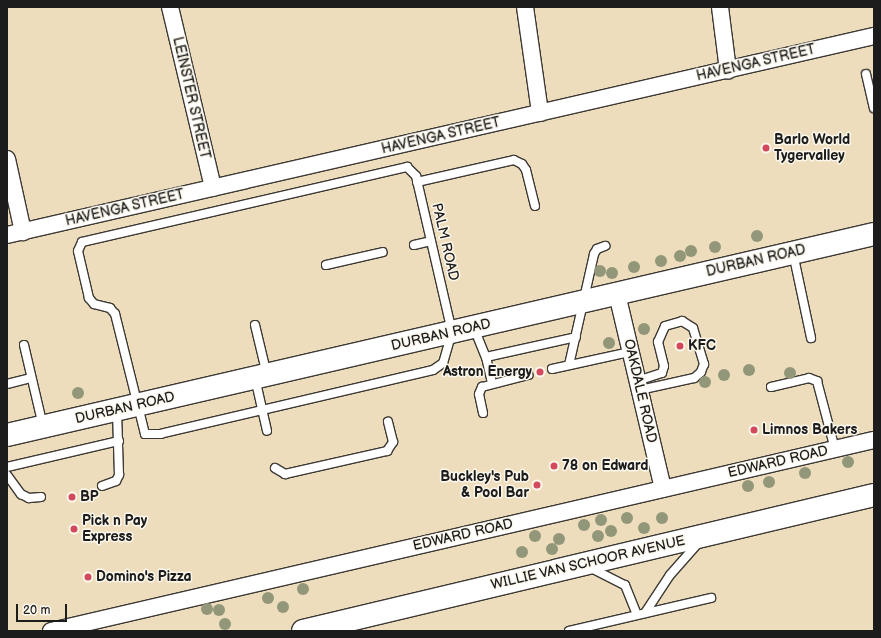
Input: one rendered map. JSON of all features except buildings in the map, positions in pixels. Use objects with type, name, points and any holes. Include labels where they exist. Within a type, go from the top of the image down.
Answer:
[{"type":"main road","name":"DURBAN ROAD","points":[[7,435],[874,234]]},
{"type":"main road","name":"WILLIE VAN SCHOOR AVENUE","points":[[308,630],[874,495]]},
{"type":"street","name":"LEINSTER STREET","points":[[170,7],[213,188]]},
{"type":"street","points":[[525,7],[540,113]]},
{"type":"street","points":[[720,7],[728,70]]},
{"type":"street","name":"HAVENGA STREET","points":[[7,235],[874,36]]},
{"type":"street","points":[[7,159],[24,232]]},
{"type":"street","name":"OAKDALE ROAD","points":[[617,294],[663,489]]},
{"type":"street","name":"EDWARD ROAD","points":[[51,631],[874,440]]},
{"type":"lane","points":[[866,74],[874,108]]},
{"type":"lane","points":[[417,182],[514,160],[522,164],[526,170],[535,206]]},
{"type":"lane","name":"PALM ROAD","points":[[126,407],[115,314],[110,308],[94,304],[89,298],[78,251],[82,242],[403,167],[414,172],[417,182],[452,332]]},
{"type":"lane","points":[[414,245],[431,241]]},
{"type":"lane","points":[[569,366],[594,254],[597,249],[605,246]]},
{"type":"lane","points":[[326,265],[383,252]]},
{"type":"lane","points":[[793,253],[811,338]]},
{"type":"lane","points":[[682,321],[693,328],[704,364],[701,372],[694,378],[638,386],[662,373],[664,366],[658,342],[665,326],[682,321]]},
{"type":"lane","points":[[255,325],[261,376],[262,409],[267,431]]},
{"type":"lane","points":[[474,327],[486,357],[492,383]]},
{"type":"lane","points":[[126,407],[145,434],[150,436],[437,369],[446,360],[452,332]]},
{"type":"lane","points":[[486,357],[576,337]]},
{"type":"lane","points":[[24,345],[43,427]]},
{"type":"lane","points":[[552,369],[630,352]]},
{"type":"lane","points":[[483,413],[480,391],[485,385],[528,375]]},
{"type":"lane","points":[[7,384],[31,378]]},
{"type":"lane","points":[[770,387],[810,378],[817,381],[835,448]]},
{"type":"lane","points":[[102,486],[116,481],[119,475],[119,441],[126,407]]},
{"type":"lane","points":[[276,468],[285,474],[387,451],[393,442],[388,422]]},
{"type":"lane","points":[[7,467],[119,441]]},
{"type":"lane","points":[[7,475],[21,494],[29,498],[41,497]]},
{"type":"lane","points":[[641,614],[670,575],[706,535]]},
{"type":"lane","points":[[584,564],[625,585],[641,614]]},
{"type":"lane","points":[[569,631],[711,598]]},
{"type":"place","name":"Barlo World Tygervalley","points":[[766,148]]},
{"type":"place","name":"KFC","points":[[680,346]]},
{"type":"place","name":"Astron Energy","points":[[540,372]]},
{"type":"place","name":"Limnos Bakers","points":[[754,430]]},
{"type":"place","name":"78 on Edward","points":[[554,466]]},
{"type":"place","name":"Buckley's Pub & Pool Bar","points":[[537,485]]},
{"type":"place","name":"BP","points":[[72,497]]},
{"type":"place","name":"Pick n Pay Express","points":[[74,529]]},
{"type":"place","name":"Domino's Pizza","points":[[88,577]]}]
